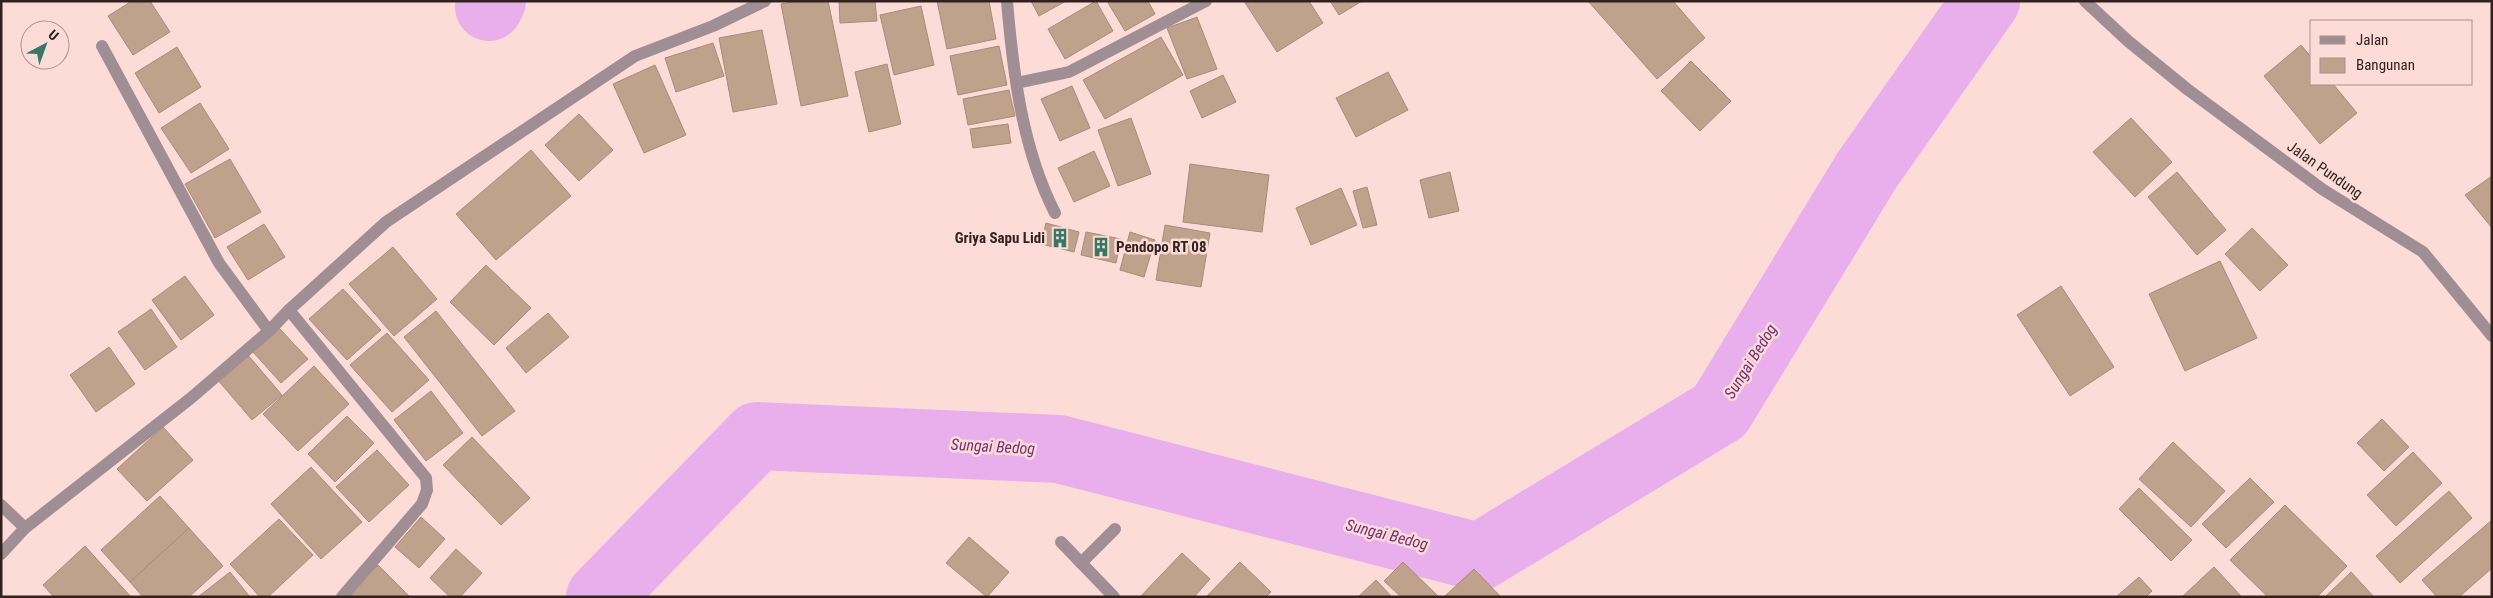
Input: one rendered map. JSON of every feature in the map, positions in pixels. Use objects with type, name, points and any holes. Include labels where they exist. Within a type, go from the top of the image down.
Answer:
[{"type":"street","points":[[1,554],[25,528],[191,398],[269,331],[289,310],[386,222],[634,56],[713,26],[765,1]]},
{"type":"street","points":[[1008,1],[1016,83],[1030,150],[1055,213]]},
{"type":"street","points":[[1016,83],[1069,72],[1206,1]]},
{"type":"street","name":"Jalan Pundung","points":[[2085,1],[2128,41],[2187,89],[2322,189],[2423,252],[2492,336]]},
{"type":"street","points":[[102,46],[219,263],[269,331]]},
{"type":"street","points":[[289,310],[426,478],[427,490],[422,504],[342,597]]},
{"type":"street","points":[[1,505],[25,528]]},
{"type":"street","points":[[1081,563],[1114,529]]},
{"type":"street","points":[[1061,542],[1114,597]]},
{"type":"building","points":[[132,1],[150,1],[170,32],[133,55],[108,16]]},
{"type":"building","points":[[797,1],[828,1],[848,96],[801,106],[781,4]]},
{"type":"building","points":[[839,1],[875,1],[877,21],[840,23]]},
{"type":"building","points":[[937,1],[989,1],[996,39],[947,49]]},
{"type":"building","points":[[1031,1],[1066,1],[1039,16]]},
{"type":"building","points":[[1096,1],[1113,31],[1065,59],[1048,29]]},
{"type":"building","points":[[1107,1],[1148,1],[1155,14],[1125,31]]},
{"type":"building","points":[[1244,1],[1309,1],[1323,23],[1277,52]]},
{"type":"building","points":[[1330,1],[1362,1],[1339,15]]},
{"type":"building","points":[[1588,1],[1673,1],[1705,38],[1657,79]]},
{"type":"building","points":[[921,6],[934,65],[894,75],[880,15]]},
{"type":"building","points":[[1197,17],[1217,69],[1187,79],[1167,28]]},
{"type":"building","points":[[762,30],[777,104],[733,112],[719,38]]},
{"type":"building","points":[[1161,37],[1183,75],[1105,119],[1083,80]]},
{"type":"building","points":[[713,43],[724,76],[676,92],[665,58]]},
{"type":"building","points":[[2301,45],[2310,56],[2310,85],[2334,85],[2357,113],[2320,144],[2264,76]]},
{"type":"building","points":[[999,46],[1007,85],[958,95],[950,56]]},
{"type":"building","points":[[177,47],[201,87],[159,113],[135,73]]},
{"type":"building","points":[[1691,61],[1731,101],[1700,131],[1661,91]]},
{"type":"building","points":[[887,64],[901,124],[869,132],[855,72]]},
{"type":"building","points":[[655,65],[686,135],[644,153],[613,84]]},
{"type":"building","points":[[1388,72],[1408,110],[1356,137],[1336,98]]},
{"type":"building","points":[[1223,75],[1236,102],[1202,118],[1190,91]]},
{"type":"building","points":[[1072,86],[1090,128],[1060,141],[1041,99]]},
{"type":"building","points":[[1009,90],[1015,116],[968,125],[963,99]]},
{"type":"building","points":[[200,103],[229,149],[191,173],[161,128]]},
{"type":"building","points":[[579,114],[613,150],[579,181],[545,145]]},
{"type":"building","points":[[1131,118],[1151,174],[1118,186],[1098,130]]},
{"type":"building","points":[[2131,118],[2172,162],[2135,197],[2093,152]]},
{"type":"building","points":[[1008,124],[1011,143],[973,148],[970,129]]},
{"type":"building","points":[[531,150],[571,196],[496,260],[456,214]]},
{"type":"building","points":[[1094,151],[1110,186],[1074,202],[1058,168]]},
{"type":"building","points":[[230,159],[261,212],[215,238],[185,184]]},
{"type":"building","points":[[1190,164],[1269,175],[1262,232],[1183,222]]},
{"type":"building","points":[[1450,172],[1459,211],[1429,218],[1420,180]]},
{"type":"building","points":[[2177,172],[2226,230],[2197,255],[2148,197]]},
{"type":"building","points":[[2492,176],[2492,228],[2465,195]]},
{"type":"building","points":[[1367,187],[1377,225],[1363,228],[1353,191]]},
{"type":"building","points":[[1341,188],[1357,225],[1311,245],[1296,208]]},
{"type":"building","name":"Griya Sapu Lidi","points":[[1046,223],[1079,232],[1074,252],[1041,244]]},
{"type":"building","points":[[264,224],[285,257],[248,280],[227,247]]},
{"type":"building","points":[[1165,225],[1210,233],[1201,287],[1156,280]]},
{"type":"building","points":[[2252,228],[2288,265],[2260,291],[2225,254]]},
{"type":"building","name":"Pendopo RT 08","points":[[1086,232],[1121,239],[1116,263],[1081,255]]},
{"type":"building","points":[[1130,232],[1155,240],[1144,277],[1120,270]]},
{"type":"building","points":[[393,247],[437,299],[394,336],[349,284]]},
{"type":"building","points":[[2220,261],[2257,338],[2185,371],[2149,294]]},
{"type":"building","points":[[486,265],[531,308],[494,345],[450,302]]},
{"type":"building","points":[[185,276],[214,315],[181,340],[152,300]]},
{"type":"building","points":[[2061,286],[2114,367],[2070,396],[2017,315]]},
{"type":"building","points":[[343,289],[381,330],[347,360],[309,319]]},
{"type":"building","points":[[151,309],[177,347],[145,370],[118,332]]},
{"type":"building","points":[[436,311],[515,411],[482,436],[404,337]]},
{"type":"building","points":[[548,313],[569,337],[526,373],[506,348]]},
{"type":"building","points":[[279,328],[308,359],[281,383],[253,352]]},
{"type":"building","points":[[387,333],[429,380],[392,412],[350,365]]},
{"type":"building","points":[[109,347],[135,384],[96,412],[70,375]]},
{"type":"building","points":[[247,354],[282,395],[252,420],[217,379]]},
{"type":"building","points":[[314,366],[349,404],[298,451],[263,414]]},
{"type":"building","points":[[431,391],[463,433],[426,461],[394,420]]},
{"type":"building","points":[[347,416],[374,443],[335,482],[308,454]]},
{"type":"building","points":[[2382,419],[2409,447],[2384,471],[2357,443]]},
{"type":"building","points":[[163,427],[193,460],[147,501],[117,469]]},
{"type":"building","points":[[472,437],[530,498],[501,525],[443,465]]},
{"type":"building","points":[[2173,442],[2225,491],[2191,527],[2139,479]]},
{"type":"building","points":[[377,450],[409,485],[369,522],[336,487]]},
{"type":"building","points":[[2413,452],[2442,483],[2396,526],[2367,495]]},
{"type":"building","points":[[311,467],[362,522],[321,559],[271,504]]},
{"type":"building","points":[[2250,478],[2274,502],[2226,548],[2202,524]]},
{"type":"building","points":[[2139,488],[2192,540],[2171,561],[2119,509]]},
{"type":"building","points":[[2449,491],[2472,518],[2400,583],[2376,556]]},
{"type":"building","points":[[160,496],[189,528],[130,582],[101,550]]},
{"type":"building","points":[[2285,505],[2347,566],[2317,597],[2268,597],[2230,560]]},
{"type":"building","points":[[421,517],[445,539],[419,568],[395,547]]},
{"type":"building","points":[[279,519],[313,555],[268,597],[260,597],[230,564]]},
{"type":"building","points":[[2492,520],[2492,568],[2459,597],[2437,597],[2422,580]]},
{"type":"building","points":[[189,528],[223,566],[189,597],[143,597],[130,582]]},
{"type":"building","points":[[969,537],[1009,572],[987,597],[946,563]]},
{"type":"building","points":[[85,546],[131,597],[54,597],[43,585]]},
{"type":"building","points":[[456,549],[482,573],[460,597],[450,597],[430,578]]},
{"type":"building","points":[[1182,553],[1210,579],[1194,597],[1140,597]]},
{"type":"building","points":[[1240,562],[1271,592],[1266,597],[1206,597]]},
{"type":"building","points":[[1403,562],[1439,597],[1401,597],[1384,581]]},
{"type":"building","points":[[378,565],[410,597],[346,597]]},
{"type":"building","points":[[2214,567],[2242,597],[2182,597]]},
{"type":"building","points":[[1474,569],[1501,597],[1444,597]]},
{"type":"building","points":[[230,572],[250,597],[198,597]]},
{"type":"building","points":[[2351,572],[2374,597],[2325,597]]},
{"type":"building","points":[[2139,577],[2152,591],[2146,597],[2116,597]]},
{"type":"building","points":[[1376,580],[1392,597],[1358,597]]},
{"type":"waterway","points":[[489,7],[492,1]]},
{"type":"waterway","name":"Sungai Bedog","points":[[600,597],[757,436],[1059,449],[1479,557],[1720,411],[1867,170],[1986,1]]},
{"type":"place","name":"Griya Sapu Lidi","points":[[1060,238]]},
{"type":"place","name":"Pendopo RT 08","points":[[1101,247]]}]
